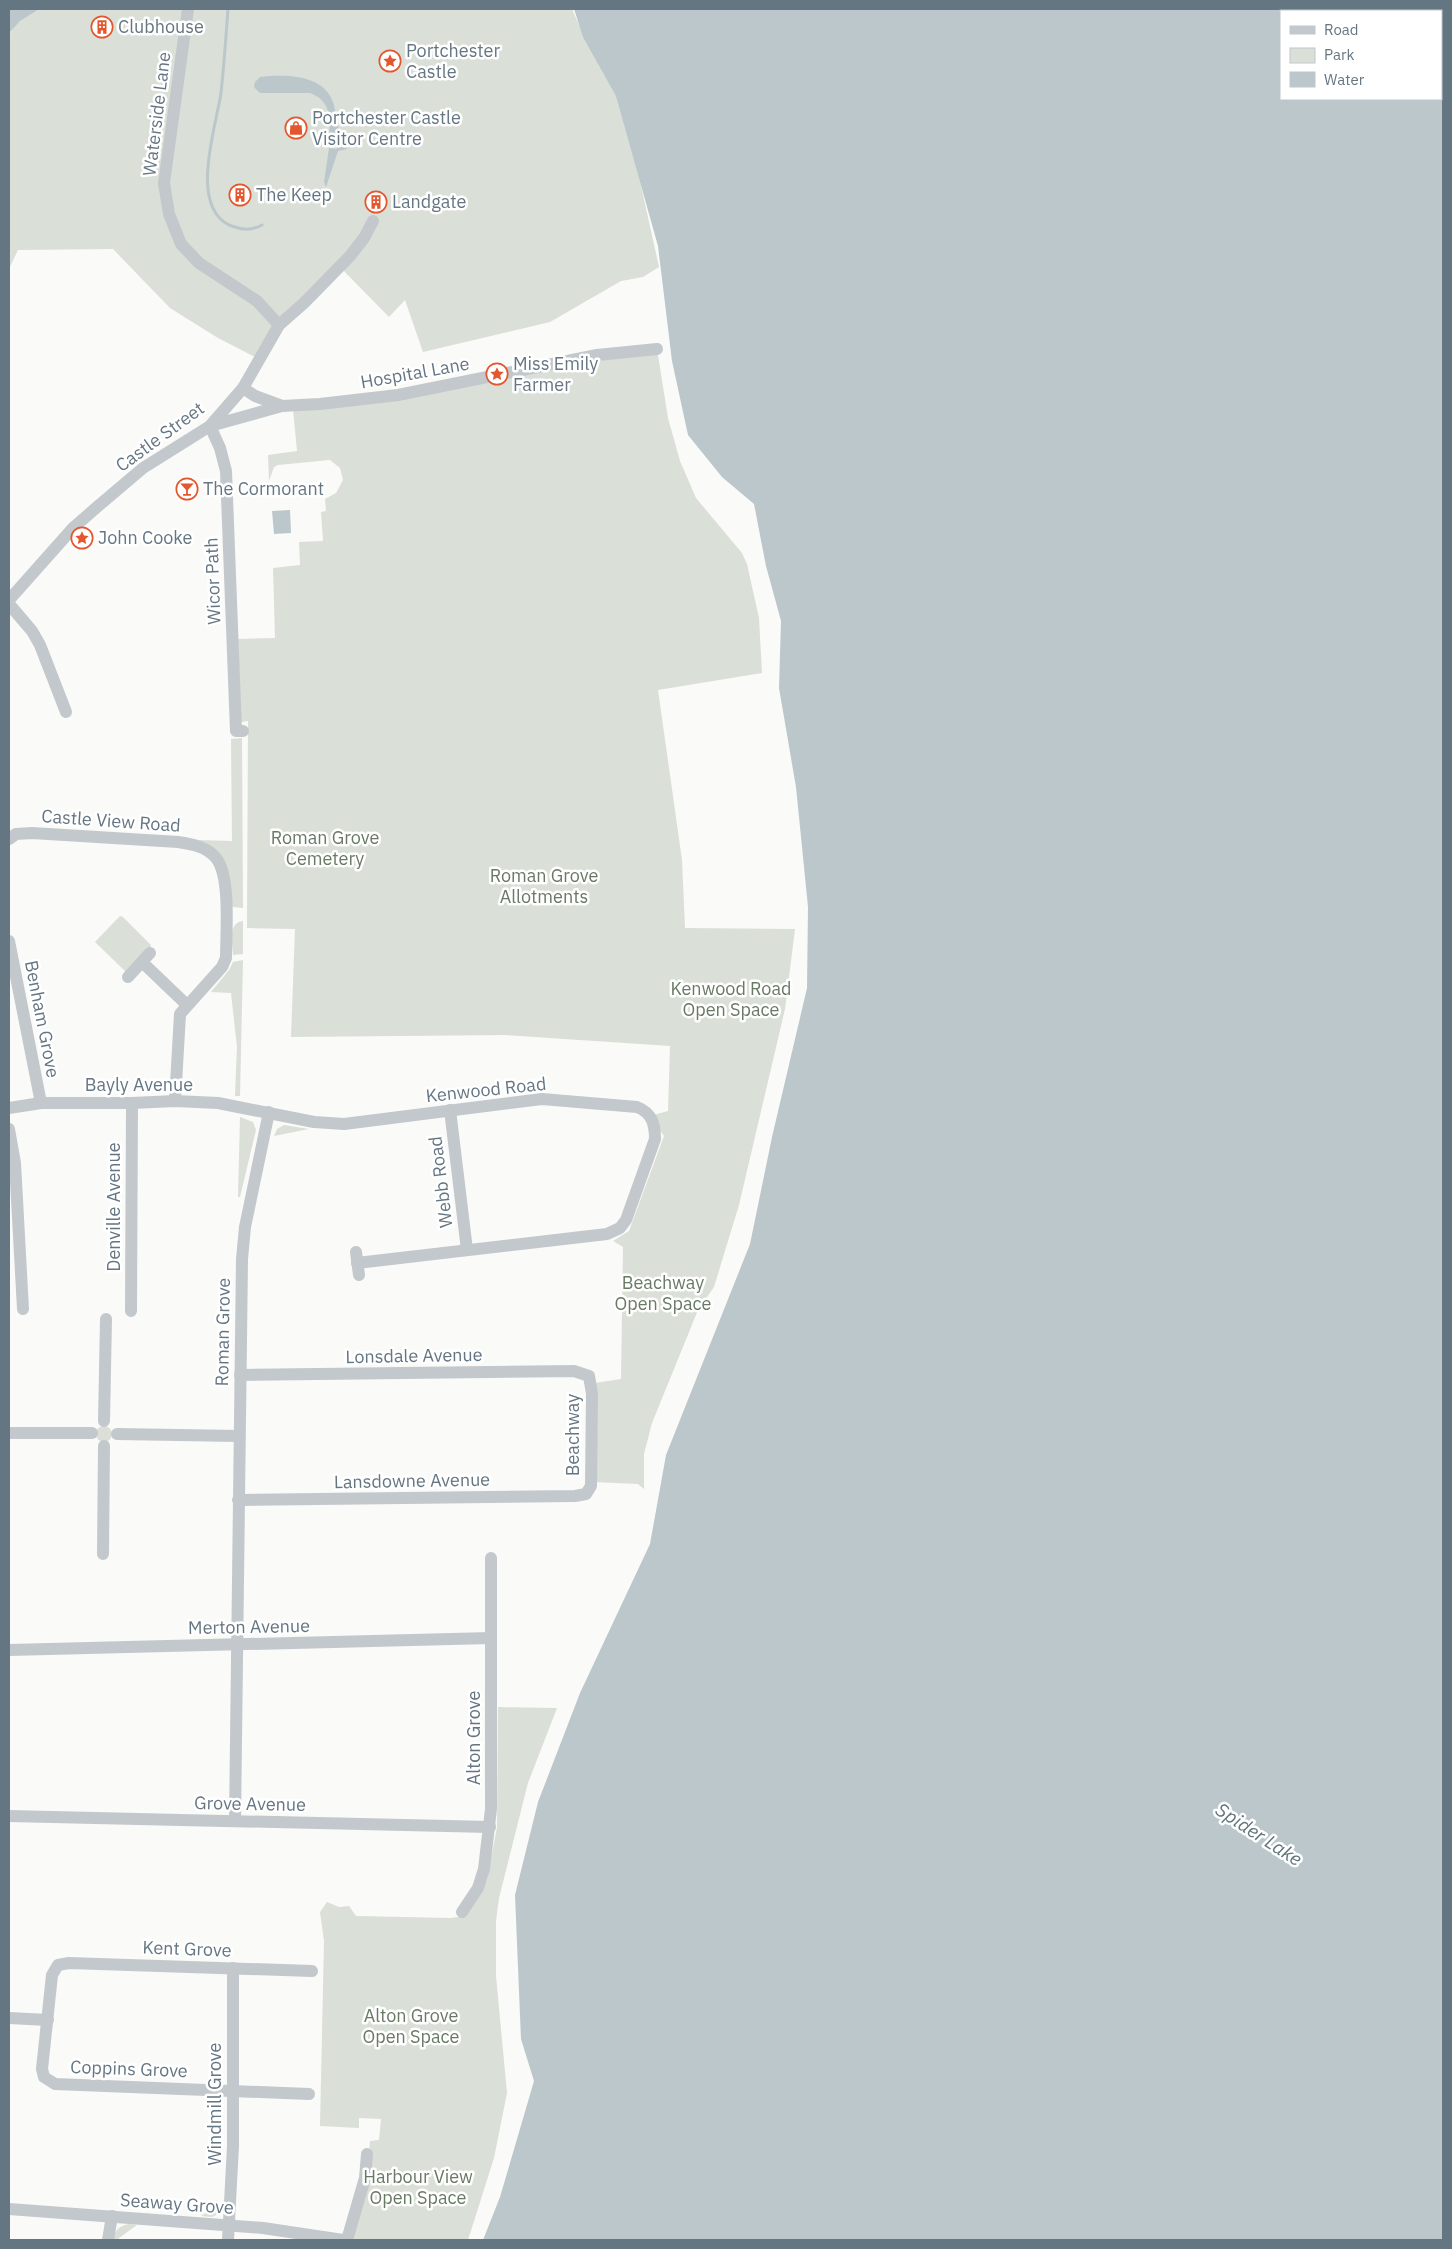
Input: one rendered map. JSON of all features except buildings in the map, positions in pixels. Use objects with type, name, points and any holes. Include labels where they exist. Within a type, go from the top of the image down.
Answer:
[{"type":"street","name":"Waterside Lane","points":[[188,9],[164,183],[169,214],[182,244],[199,263],[257,301],[279,325]]},
{"type":"street","name":"Castle Street","points":[[9,600],[50,551],[85,517],[143,468],[210,426],[243,388],[279,325],[304,303],[350,256],[364,238],[373,220]]},
{"type":"street","name":"Hospital Lane","points":[[210,426],[282,406],[320,404],[398,395],[587,357],[657,349]]},
{"type":"street","points":[[243,388],[263,400],[282,406]]},
{"type":"street","name":"Wicor Path","points":[[210,426],[220,448],[226,471],[236,731],[243,731]]},
{"type":"street","points":[[9,604],[40,645],[66,712]]},
{"type":"street","name":"Castle View Road","points":[[9,839],[16,834],[32,833],[178,842],[197,844],[216,858],[224,879],[226,958],[222,967],[187,1005],[178,1020],[175,1101]]},
{"type":"street","name":"Benham Grove","points":[[9,941],[41,1103]]},
{"type":"street","points":[[128,977],[146,957],[187,1005]]},
{"type":"street","name":"Kenwood Road","points":[[269,1112],[314,1122],[344,1124],[542,1099],[637,1107],[645,1110],[655,1127],[655,1139],[626,1220],[620,1228],[607,1234],[357,1263]]},
{"type":"street","name":"Bayly Avenue","points":[[9,1108],[41,1103],[175,1101],[218,1103],[269,1112]]},
{"type":"street","name":"Denville Avenue","points":[[132,1103],[132,1311]]},
{"type":"street","name":"Webb Road","points":[[450,1110],[467,1250]]},
{"type":"street","name":"Roman Grove","points":[[235,1821],[238,1436],[242,1259],[245,1227],[269,1112]]},
{"type":"street","points":[[9,1129],[15,1163],[23,1310]]},
{"type":"street","points":[[104,1422],[106,1319]]},
{"type":"street","name":"Lonsdale Avenue","points":[[240,1375],[574,1372],[588,1376]]},
{"type":"street","name":"Beachway","points":[[586,1494],[591,1486],[592,1394],[588,1376]]},
{"type":"street","points":[[104,1422],[112,1424],[117,1434],[113,1443],[104,1446],[94,1442],[92,1433],[97,1424],[104,1422]]},
{"type":"street","points":[[9,1432],[92,1433]]},
{"type":"street","points":[[117,1434],[238,1436]]},
{"type":"street","points":[[103,1554],[104,1446]]},
{"type":"street","name":"Lansdowne Avenue","points":[[238,1500],[575,1496],[586,1494]]},
{"type":"street","name":"Alton Grove","points":[[462,1912],[478,1888],[484,1869],[490,1827],[491,1558]]},
{"type":"street","name":"Merton Avenue","points":[[9,1650],[491,1638]]},
{"type":"street","name":"Grove Avenue","points":[[9,1816],[490,1827]]},
{"type":"street","name":"Kent Grove","points":[[48,2020],[52,1975],[57,1966],[62,1964],[312,1971]]},
{"type":"street","name":"Windmill Grove","points":[[228,2240],[233,2146],[233,1968]]},
{"type":"street","points":[[9,2018],[48,2020]]},
{"type":"street","name":"Coppins Grove","points":[[48,2020],[42,2069],[44,2077],[55,2084],[309,2094]]},
{"type":"street","points":[[347,2240],[365,2178],[367,2154]]},
{"type":"street","name":"Seaway Grove","points":[[9,2209],[230,2225],[318,2235],[343,2240]]},
{"type":"street","points":[[108,2240],[112,2216]]},
{"type":"green space","name":"Portchester Castle","points":[[9,9],[572,9],[586,41],[616,92],[636,163],[659,267],[643,277],[621,281],[550,322],[423,352],[405,300],[389,317],[338,265],[255,357],[218,338],[170,308],[113,249],[18,250],[9,269],[9,34],[13,30],[9,33]]},
{"type":"green space","points":[[657,349],[668,418],[680,461],[696,498],[742,553],[747,564],[759,618],[762,673],[658,690],[682,860],[685,928],[795,929],[785,1009],[739,1205],[714,1287],[698,1310],[652,1423],[644,1454],[644,1489],[638,1484],[594,1482],[595,1383],[621,1379],[623,1247],[613,1241],[629,1231],[664,1136],[650,1116],[668,1111],[670,1046],[505,1035],[291,1037],[295,929],[247,928],[248,721],[241,722],[237,639],[275,638],[273,568],[300,565],[299,542],[323,541],[321,512],[326,511],[325,499],[336,493],[343,480],[340,468],[330,460],[278,465],[274,467],[269,481],[268,455],[297,451],[293,409]]},
{"type":"green space","points":[[242,738],[243,908],[233,907],[230,902],[227,870],[196,840],[232,841],[231,739]]},
{"type":"green space","points":[[120,916],[151,945],[150,949],[126,972],[95,942]]},
{"type":"green space","points":[[243,921],[243,954],[233,955],[233,929],[235,925]]},
{"type":"green space","points":[[243,960],[240,1096],[235,1096],[237,1047],[231,993],[211,992],[229,970],[233,962]]},
{"type":"green space","points":[[240,1117],[253,1122],[256,1130],[240,1197],[238,1197]]},
{"type":"green space","points":[[284,1125],[309,1129],[274,1136],[277,1129]]},
{"type":"green space","points":[[104,1426],[110,1428],[112,1434],[110,1440],[104,1442],[98,1440],[96,1434],[98,1428]]},
{"type":"green space","name":"Alton Grove Open Space","points":[[498,1707],[557,1708],[528,1783],[499,1898],[496,1921],[496,1976],[507,2093],[494,2158],[468,2240],[347,2240],[369,2154],[370,2141],[379,2140],[381,2119],[359,2118],[359,2128],[320,2126],[324,1941],[320,1912],[327,1902],[339,1907],[349,1906],[356,1916],[451,1918],[464,1916],[487,1880],[497,1827]]},
{"type":"green space","points":[[224,2201],[223,2212],[212,2217],[201,2216]]},
{"type":"green space","points":[[129,2224],[137,2225],[118,2240],[113,2240],[118,2229]]},
{"type":"water","points":[[9,9],[39,9],[20,21],[9,33]]},
{"type":"water","name":"Spider Lake","points":[[574,9],[1443,9],[1443,2240],[483,2240],[500,2197],[534,2081],[521,2039],[515,1895],[538,1802],[580,1693],[650,1544],[666,1455],[750,1244],[772,1137],[807,988],[808,907],[796,787],[779,688],[781,621],[766,566],[754,504],[722,477],[688,435],[672,361],[658,246],[616,96],[583,37]]},
{"type":"water","points":[[291,76],[302,78],[321,86],[328,93],[333,102],[340,132],[347,138],[347,149],[338,151],[326,187],[324,182],[329,148],[337,149],[337,140],[329,139],[330,125],[326,106],[322,100],[310,93],[260,93],[254,87],[255,82],[260,77]]},
{"type":"water","points":[[290,510],[291,533],[274,534],[272,511]]},
{"type":"waterway","points":[[228,9],[221,93],[208,164],[210,201],[217,215],[229,225],[246,229],[262,225]]},
{"type":"place","name":"Clubhouse","points":[[102,27]]},
{"type":"place","name":"Portchester Castle","points":[[390,61]]},
{"type":"place","name":"Portchester Castle Visitor Centre","points":[[296,128]]},
{"type":"place","name":"The Keep","points":[[240,195]]},
{"type":"place","name":"Landgate","points":[[376,202]]},
{"type":"place","name":"Miss Emily Farmer","points":[[497,374]]},
{"type":"place","name":"The Cormorant","points":[[187,489]]},
{"type":"place","name":"John Cooke","points":[[82,538]]},
{"type":"park label","name":"Roman Grove Cemetery","points":[[325,848]]},
{"type":"park label","name":"Roman Grove Allotments","points":[[544,886]]},
{"type":"park label","name":"Kenwood Road Open Space","points":[[731,1000]]},
{"type":"park label","name":"Beachway Open Space","points":[[663,1294]]},
{"type":"park label","name":"Harbour View Open Space","points":[[418,2187]]}]
